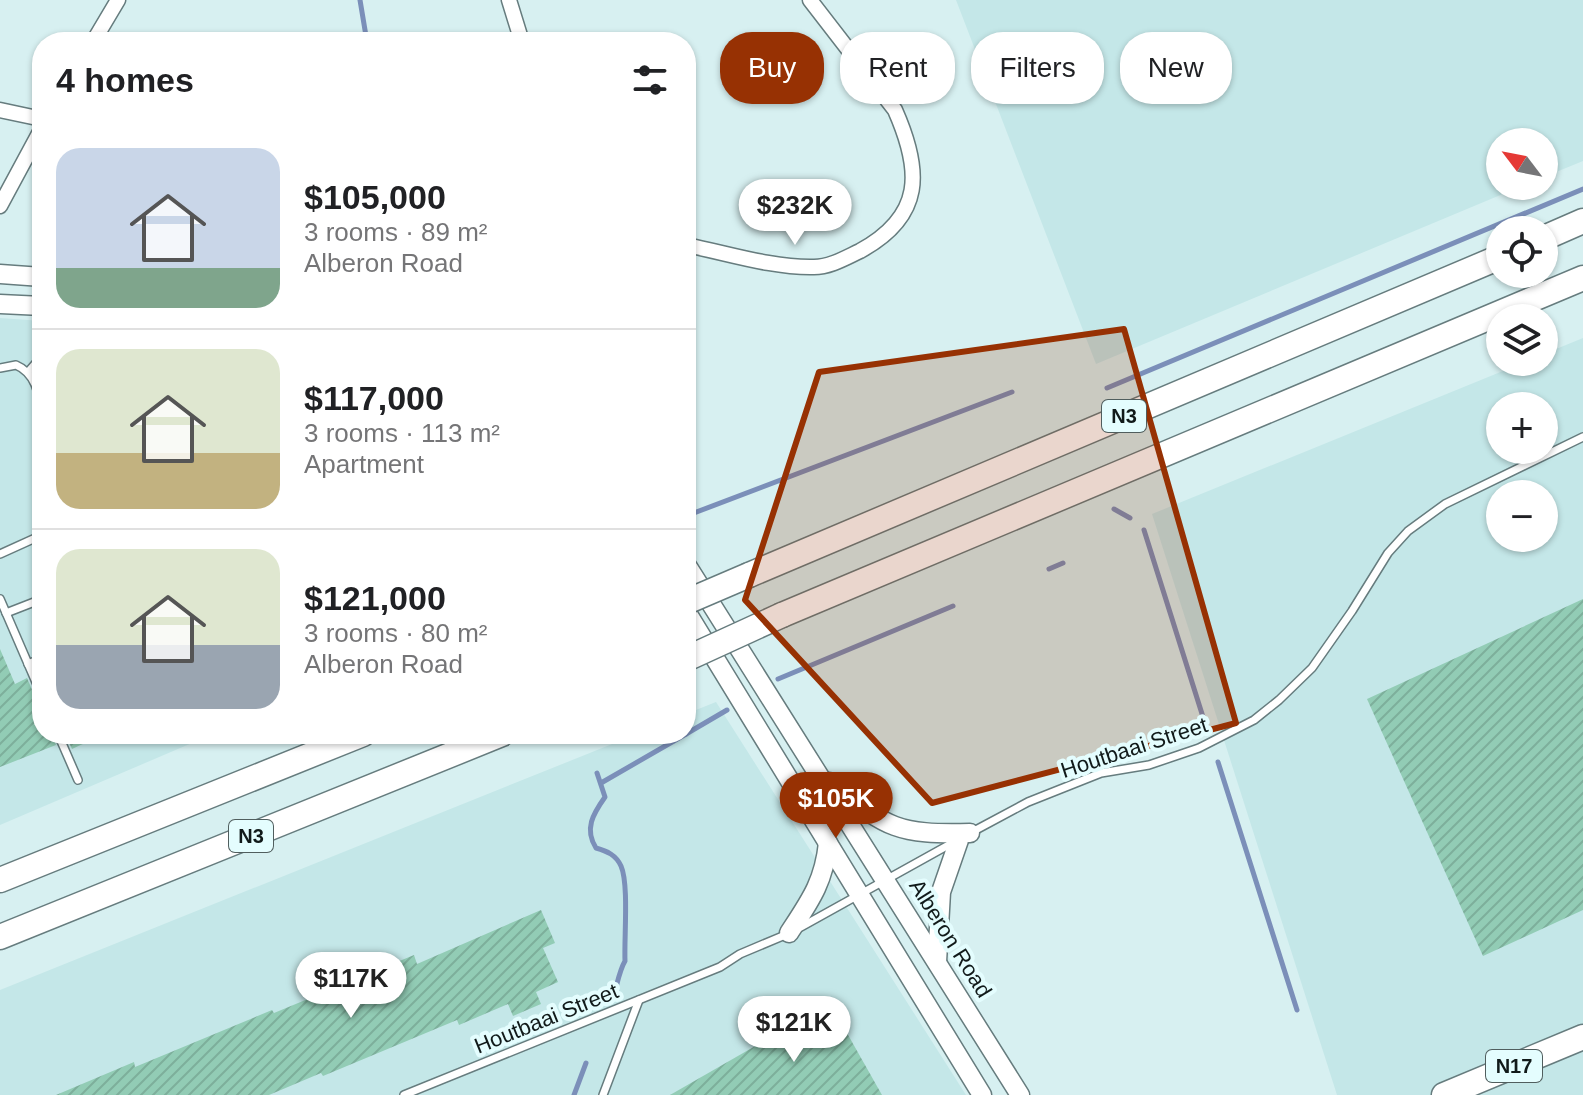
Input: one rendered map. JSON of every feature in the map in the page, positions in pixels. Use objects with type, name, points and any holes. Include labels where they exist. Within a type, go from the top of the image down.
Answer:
[{"type":"highway","points":[[1558,232],[1583,221]]},
{"type":"highway","name":"N3","points":[[696,598],[1486,263]]},
{"type":"highway","name":"N3","points":[[696,654],[782,615],[1583,278]]},
{"type":"highway","name":"N3","points":[[0,880],[338,744]]},
{"type":"highway","name":"N3","points":[[0,937],[477,744]]},
{"type":"highway","name":"N17","points":[[1444,1095],[1583,1037]]},
{"type":"main road","points":[[0,274],[32,276]]},
{"type":"main road","points":[[0,304],[32,306]]},
{"type":"main road","name":"Alberon Road","points":[[696,580],[1020,1095]]},
{"type":"main road","points":[[696,627],[982,1095]]},
{"type":"main road","points":[[817,773],[873,816],[899,829],[964,836],[941,892],[937,963]]},
{"type":"main road","points":[[789,933],[815,895],[822,877],[828,843]]},
{"type":"street","points":[[99,32],[118,0]]},
{"type":"street","points":[[509,0],[519,32]]},
{"type":"street","points":[[696,248],[818,267],[845,259],[876,242],[892,230],[908,206],[912,164],[895,110],[810,0]]},
{"type":"street","points":[[0,110],[32,117]]},
{"type":"street","points":[[0,206],[32,147]]},
{"type":"lane","points":[[0,368],[19,365],[32,380]]},
{"type":"lane","points":[[28,372],[32,367]]},
{"type":"lane","name":"Houtbaai Street","points":[[404,1095],[720,967],[740,954],[789,933],[1028,802],[1101,773],[1149,765],[1199,748],[1254,720],[1312,668],[1388,553],[1408,531],[1445,504],[1583,437]]},
{"type":"lane","points":[[0,554],[32,540]]},
{"type":"lane","points":[[0,599],[32,673]]},
{"type":"lane","points":[[6,613],[32,603]]},
{"type":"lane","points":[[28,664],[32,662]]},
{"type":"lane","points":[[62,744],[78,780]]},
{"type":"lane","points":[[603,1095],[639,1000]]},
{"type":"highlighted area","points":[[1124,329],[1236,723],[932,803],[745,600],[819,372]]},
{"type":"shaded area","points":[[956,0],[1583,0],[1583,161],[1558,171],[1558,128],[1486,128],[1486,200],[1488,200],[1096,364],[996,104],[1104,104],[1104,32],[971,32],[971,39]]},
{"type":"shaded area","points":[[0,318],[32,320],[32,744],[190,744],[0,825]]},
{"type":"shaded area","points":[[1583,338],[1583,1095],[1337,1095],[1152,514],[1491,376],[1558,376],[1558,348]]},
{"type":"shaded area","points":[[716,702],[966,1095],[0,1095],[0,990],[612,744],[696,744],[696,710]]},
{"type":"building","points":[[1583,599],[1583,910],[1483,956],[1367,699]]},
{"type":"building","points":[[0,649],[15,684],[27,678],[32,690],[32,744],[56,745],[0,767]]},
{"type":"building","points":[[541,910],[555,943],[543,948],[558,982],[536,992],[541,1004],[513,1016],[508,1004],[459,1025],[457,1020],[269,1095],[56,1095],[134,1062],[135,1067],[272,1010],[274,1013],[414,955],[417,964]]},
{"type":"building","points":[[830,1003],[882,1095],[670,1095]]},
{"type":"waterway","points":[[360,0],[365,32]]},
{"type":"waterway","points":[[1107,388],[1583,189]]},
{"type":"waterway","points":[[696,512],[1012,392]]},
{"type":"waterway","points":[[1114,509],[1130,518]]},
{"type":"waterway","points":[[1144,530],[1203,717]]},
{"type":"waterway","points":[[1049,569],[1063,563]]},
{"type":"waterway","points":[[778,679],[953,606]]},
{"type":"waterway","points":[[696,728],[727,710]]},
{"type":"waterway","points":[[601,783],[669,744]]},
{"type":"waterway","points":[[1218,762],[1297,1010]]},
{"type":"waterway","points":[[597,773],[605,797],[590,828],[592,841],[596,848],[611,854],[619,862],[625,885],[625,961],[613,998]]},
{"type":"waterway","points":[[574,1095],[586,1063]]}]
